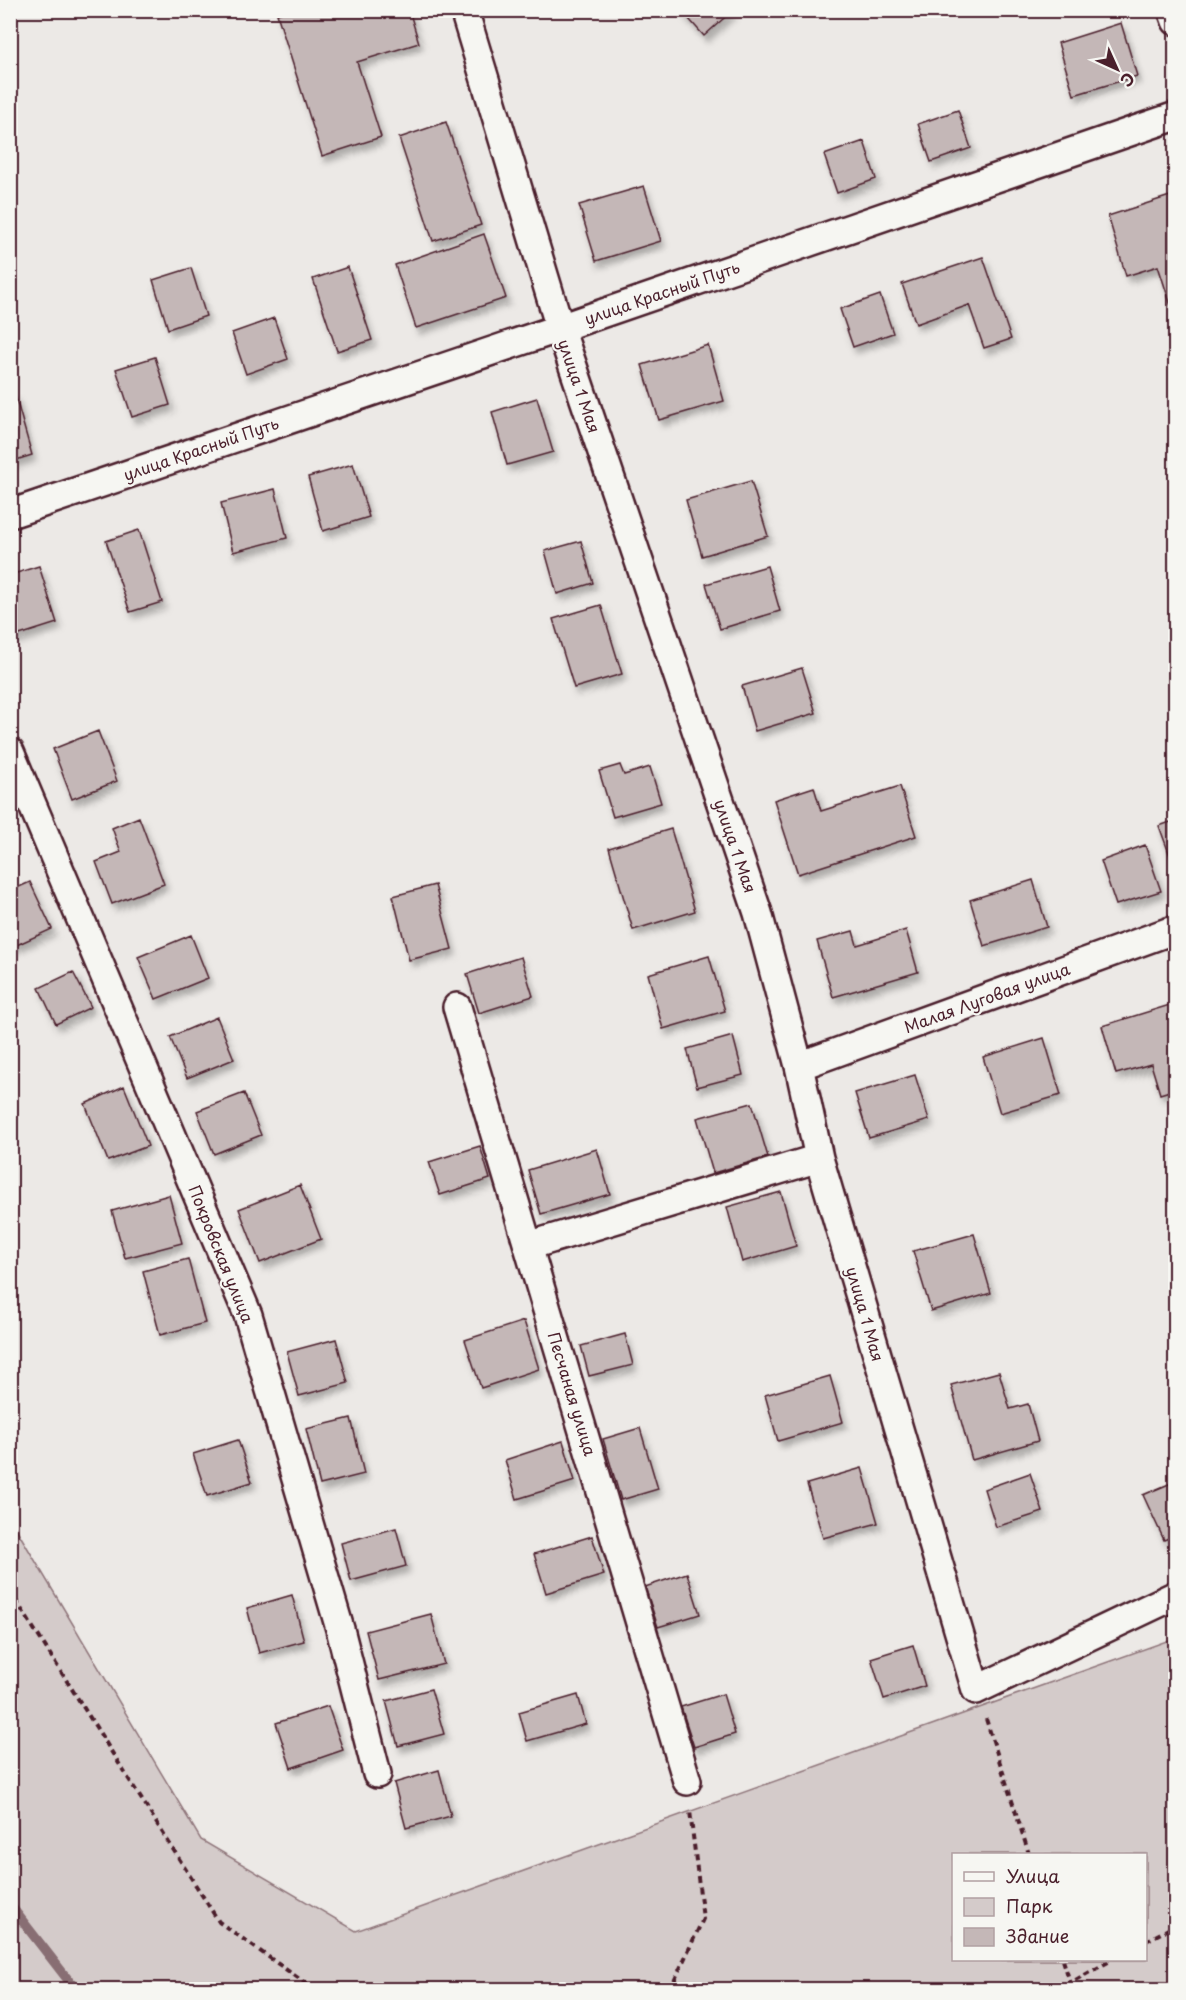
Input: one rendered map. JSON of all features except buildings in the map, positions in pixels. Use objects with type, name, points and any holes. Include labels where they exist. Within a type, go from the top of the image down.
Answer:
[{"type":"street","name":"улица 1 Мая","points":[[464,10],[560,328],[758,913],[800,1066],[819,1158],[976,1690]]},
{"type":"street","points":[[1172,10],[1176,21]]},
{"type":"street","name":"улица Красный Путь","points":[[10,514],[1176,116]]},
{"type":"street","name":"Покровская улица","points":[[10,752],[248,1315],[340,1629],[377,1774]]},
{"type":"street","name":"Малая Луговая улица","points":[[800,1066],[1176,929]]},
{"type":"street","name":"Песчаная улица","points":[[457,1007],[687,1780]]},
{"type":"street","points":[[528,1246],[819,1158]]},
{"type":"street","points":[[976,1690],[1176,1595]]},
{"type":"path","points":[[10,1591],[219,1922],[315,1989]]},
{"type":"path","points":[[976,1690],[1029,1853]]},
{"type":"path","points":[[670,1989],[703,1919],[687,1780]]},
{"type":"path","points":[[1147,1940],[1176,1925]]},
{"type":"path","points":[[1064,1961],[1070,1982]]},
{"type":"path","points":[[1057,1989],[1108,1961]]},
{"type":"green space","points":[[11,1520],[201,1840],[356,1931],[1175,1638],[1175,1989],[11,1989]]},
{"type":"waterway","points":[[10,1905],[76,1990]]}]
